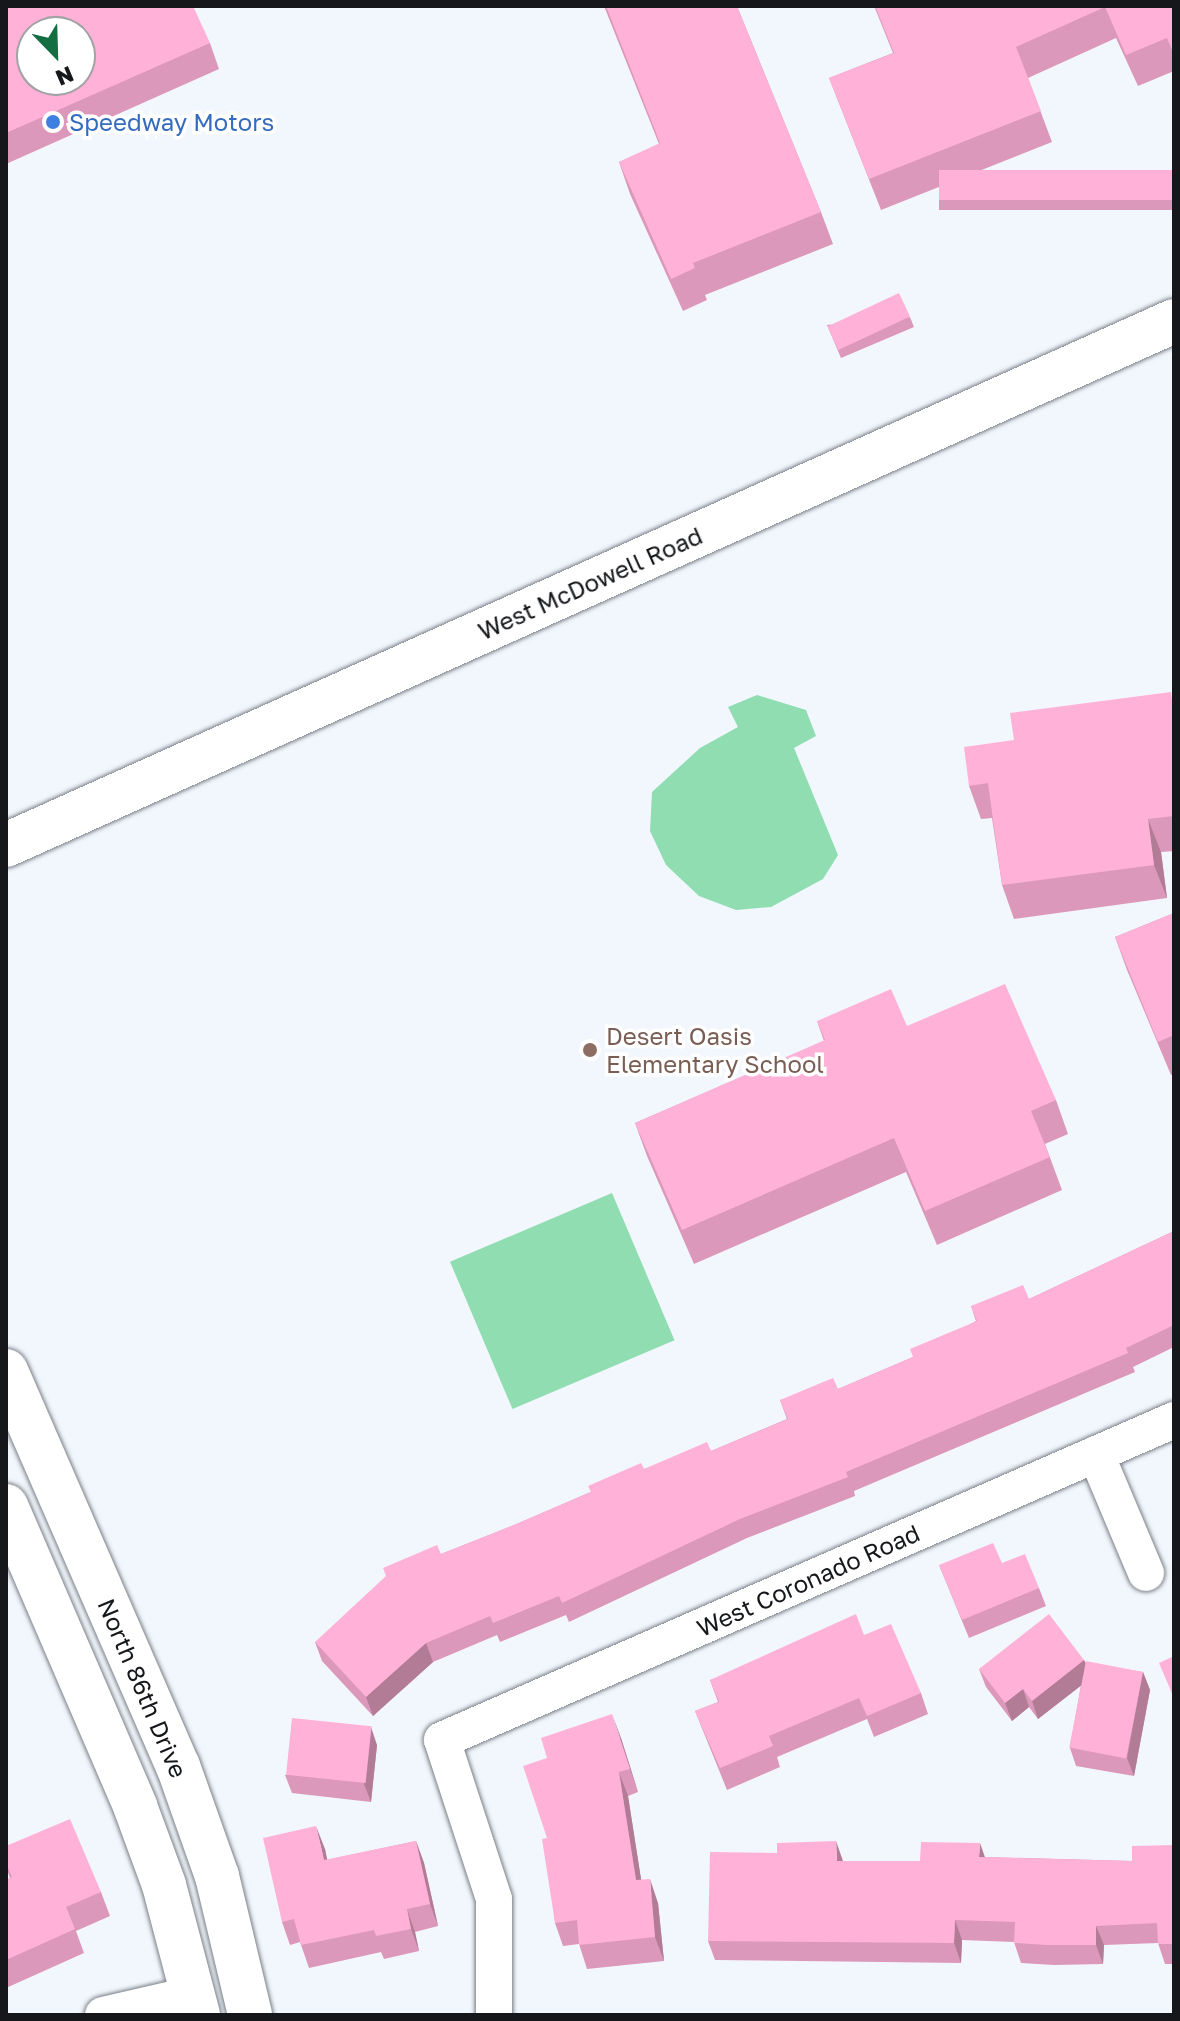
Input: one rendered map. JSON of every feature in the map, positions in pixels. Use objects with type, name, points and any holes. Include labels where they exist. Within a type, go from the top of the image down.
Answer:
[{"type":"street","name":"West McDowell Road","points":[[6,845],[1174,321]]},
{"type":"street","name":"North 86th Drive","points":[[6,1371],[198,1823],[217,1876],[250,2015]]},
{"type":"street","name":"West Coronado Road","points":[[494,2015],[494,1899],[442,1740],[1174,1420]]},
{"type":"street","points":[[1096,1454],[1146,1573]]},
{"type":"street","points":[[6,1506],[101,1720],[147,1839],[196,2004],[103,2015]]},
{"type":"street","points":[[147,1839],[198,1823]]},
{"type":"green space","points":[[757,695],[806,710],[816,736],[794,748],[838,855],[823,879],[771,907],[736,910],[699,896],[666,865],[650,831],[652,792],[700,748],[738,727],[728,707]]},
{"type":"green space","points":[[612,1193],[675,1340],[513,1409],[450,1262]]},
{"type":"building","points":[[6,6],[193,6],[210,43],[96,93],[96,16],[16,16],[16,96],[90,96],[6,133]]},
{"type":"building","points":[[606,6],[737,6],[821,212],[693,263],[695,268],[671,279],[619,162],[660,143]]},
{"type":"building","points":[[875,6],[1174,6],[1174,55],[1167,38],[1126,55],[1105,7],[1016,47],[1041,111],[869,179],[829,78],[894,53]]},
{"type":"building","points":[[939,170],[1174,170],[1174,200],[939,200]]},
{"type":"building","points":[[899,293],[910,317],[838,350],[827,326]]},
{"type":"building","points":[[1171,692],[1174,816],[1148,819],[1154,865],[1002,885],[988,783],[969,786],[964,747],[1014,740],[1010,713]]},
{"type":"building","points":[[1174,913],[1174,1035],[1158,1042],[1115,937]]},
{"type":"building","points":[[1005,984],[1056,1100],[1031,1111],[1050,1157],[925,1211],[894,1138],[682,1230],[635,1123],[825,1040],[817,1021],[891,989],[907,1026]]},
{"type":"building","points":[[1174,1231],[1174,1325],[1126,1348],[1128,1353],[846,1472],[848,1477],[740,1519],[562,1603],[559,1596],[493,1623],[490,1616],[426,1643],[366,1697],[315,1642],[386,1576],[383,1568],[437,1545],[441,1554],[514,1525],[591,1492],[588,1486],[641,1463],[644,1469],[707,1442],[711,1451],[788,1419],[780,1400],[833,1378],[838,1389],[913,1357],[910,1349],[977,1321],[971,1306],[1023,1285],[1029,1299]]},
{"type":"building","points":[[993,1543],[1002,1563],[1025,1554],[1039,1588],[962,1620],[939,1565]]},
{"type":"building","points":[[856,1614],[864,1635],[891,1624],[921,1693],[867,1716],[859,1698],[769,1736],[773,1746],[720,1768],[695,1711],[719,1702],[710,1680]]},
{"type":"building","points":[[1049,1614],[1084,1660],[1032,1701],[1023,1689],[1005,1703],[979,1669]]},
{"type":"building","points":[[1174,1656],[1174,1698],[1159,1663]]},
{"type":"building","points":[[1086,1661],[1143,1672],[1126,1758],[1069,1747]]},
{"type":"building","points":[[612,1714],[630,1769],[619,1772],[636,1880],[650,1879],[655,1937],[579,1945],[577,1920],[555,1923],[542,1839],[547,1838],[523,1766],[547,1758],[541,1738]]},
{"type":"building","points":[[292,1718],[372,1726],[366,1783],[286,1775]]},
{"type":"building","points":[[70,1819],[101,1892],[66,1907],[75,1929],[6,1960],[6,1880],[12,1877],[6,1864],[6,1846]]},
{"type":"building","points":[[316,1826],[324,1860],[416,1841],[430,1904],[407,1909],[411,1929],[376,1936],[374,1930],[301,1945],[294,1919],[282,1922],[263,1838]]},
{"type":"building","points":[[836,1841],[837,1861],[920,1861],[921,1842],[980,1843],[979,1857],[1132,1861],[1132,1846],[1174,1845],[1174,1944],[1158,1944],[1157,1923],[1096,1926],[1096,1945],[1047,1945],[1014,1943],[1015,1922],[955,1920],[954,1943],[708,1941],[710,1852],[777,1853],[777,1843]]},
{"type":"place","name":"Speedway Motors","points":[[53,122]]},
{"type":"place","name":"Desert Oasis Elementary School","points":[[590,1050]]}]
